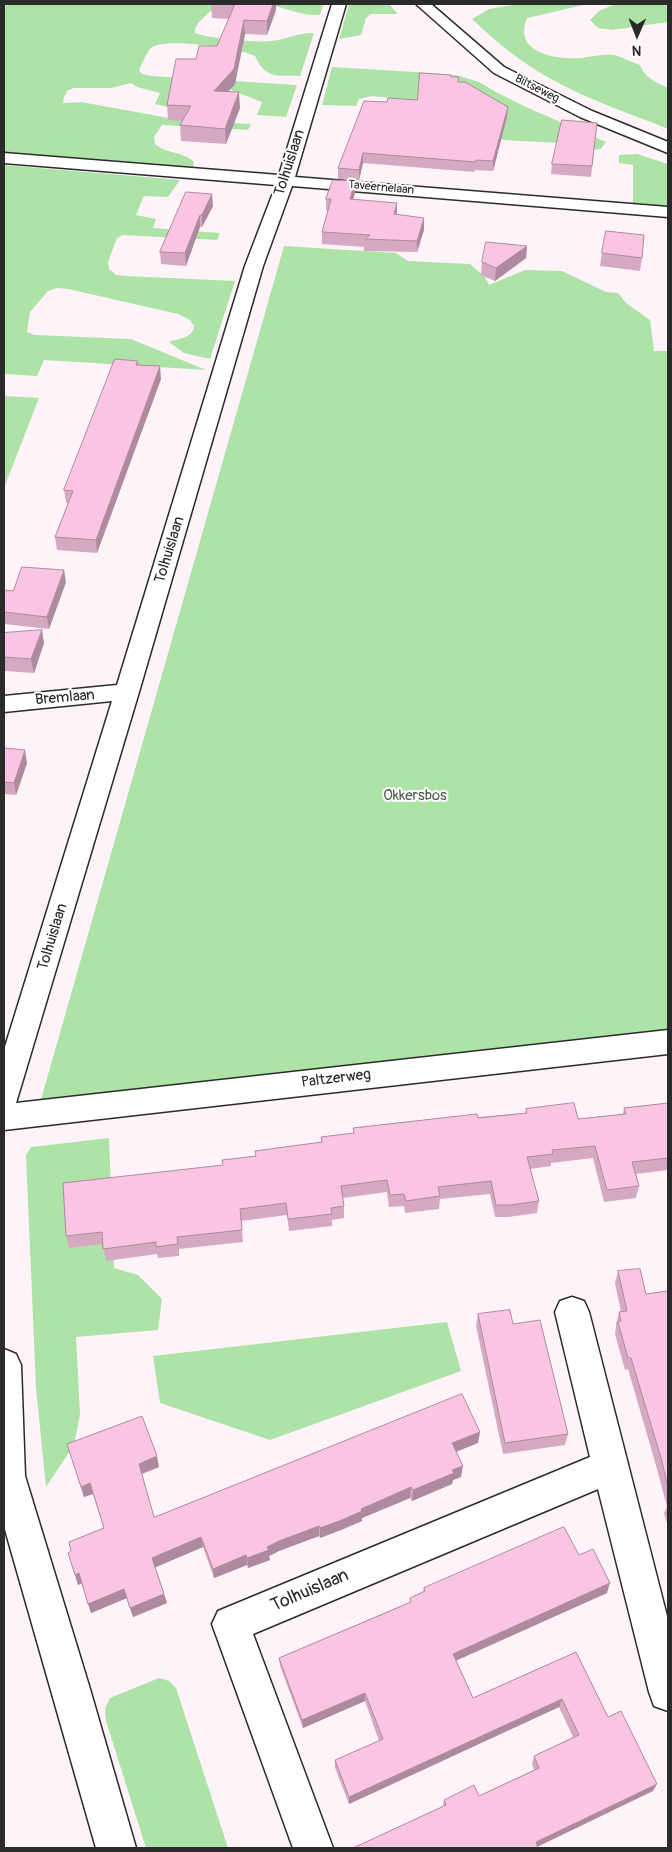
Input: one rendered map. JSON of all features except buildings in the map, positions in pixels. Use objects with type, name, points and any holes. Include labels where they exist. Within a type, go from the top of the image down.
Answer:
[{"type":"street","name":"Tolhuislaan","points":[[4,1097],[254,266],[286,180],[339,4]]},
{"type":"street","name":"Biltseweg","points":[[423,4],[500,70],[586,114],[668,148]]},
{"type":"street","name":"Taveernelaan","points":[[4,158],[668,212]]},
{"type":"street","name":"Bremlaan","points":[[4,704],[127,692]]},
{"type":"street","name":"Paltzerweg","points":[[4,1117],[668,1042]]},
{"type":"street","points":[[572,1312],[668,1692]]},
{"type":"street","points":[[4,1364],[5,1477],[71,1689],[116,1848]]},
{"type":"street","name":"Tolhuislaan","points":[[313,1848],[231,1624],[610,1466]]},
{"type":"green space","points":[[4,4],[222,4],[200,21],[195,29],[195,33],[245,41],[266,41],[314,33],[300,76],[279,76],[268,73],[259,64],[255,56],[247,53],[182,43],[157,45],[150,49],[139,70],[142,74],[152,76],[297,85],[286,117],[257,115],[262,102],[223,87],[167,107],[155,104],[160,93],[137,87],[131,83],[111,88],[74,88],[68,90],[63,103],[81,102],[180,120],[251,124],[248,130],[162,125],[154,137],[155,144],[190,158],[194,162],[193,167],[4,152]]},
{"type":"green space","points":[[265,4],[323,4],[320,15],[312,15]]},
{"type":"green space","points":[[349,4],[389,4],[398,14],[371,14],[366,18],[361,35],[339,39]]},
{"type":"green space","points":[[518,4],[588,4],[527,18],[524,28],[528,43],[541,53],[558,57],[579,58],[614,55],[640,65],[655,82],[668,88],[668,129],[565,87],[530,67],[472,19],[489,9]]},
{"type":"green space","points":[[615,4],[668,4],[668,22],[612,30],[598,28],[590,20],[599,11]]},
{"type":"green space","points":[[332,67],[456,75],[479,82],[526,107],[606,142],[601,149],[593,150],[575,144],[504,140],[410,100],[372,96],[359,99],[356,106],[322,105]]},
{"type":"green space","points":[[637,154],[668,164],[668,206],[633,203],[633,165],[619,163],[619,155]]},
{"type":"green space","points":[[4,165],[180,180],[168,197],[144,196],[136,215],[156,219],[153,228],[220,233],[217,240],[123,235],[117,238],[108,262],[109,269],[116,275],[126,276],[235,281],[210,359],[184,353],[169,342],[188,336],[193,330],[194,326],[190,320],[178,314],[68,289],[57,288],[48,291],[30,312],[27,332],[35,335],[131,339],[206,370],[44,360],[37,376],[4,374]]},
{"type":"green space","name":"Okkersbos","points":[[284,246],[396,253],[408,261],[470,264],[485,277],[489,285],[525,270],[562,271],[606,292],[618,293],[626,303],[650,320],[654,351],[668,351],[668,1038],[40,1103]]},
{"type":"green space","points":[[4,396],[39,398],[4,488]]},
{"type":"green space","points":[[109,1138],[114,1268],[138,1275],[162,1299],[158,1330],[76,1337],[80,1415],[74,1445],[46,1487],[36,1388],[26,1155],[31,1147]]},
{"type":"green space","points":[[447,1322],[461,1371],[270,1440],[160,1403],[153,1356]]},
{"type":"green space","points":[[159,1678],[169,1681],[176,1688],[228,1848],[146,1848],[106,1721],[105,1709],[110,1698]]}]
